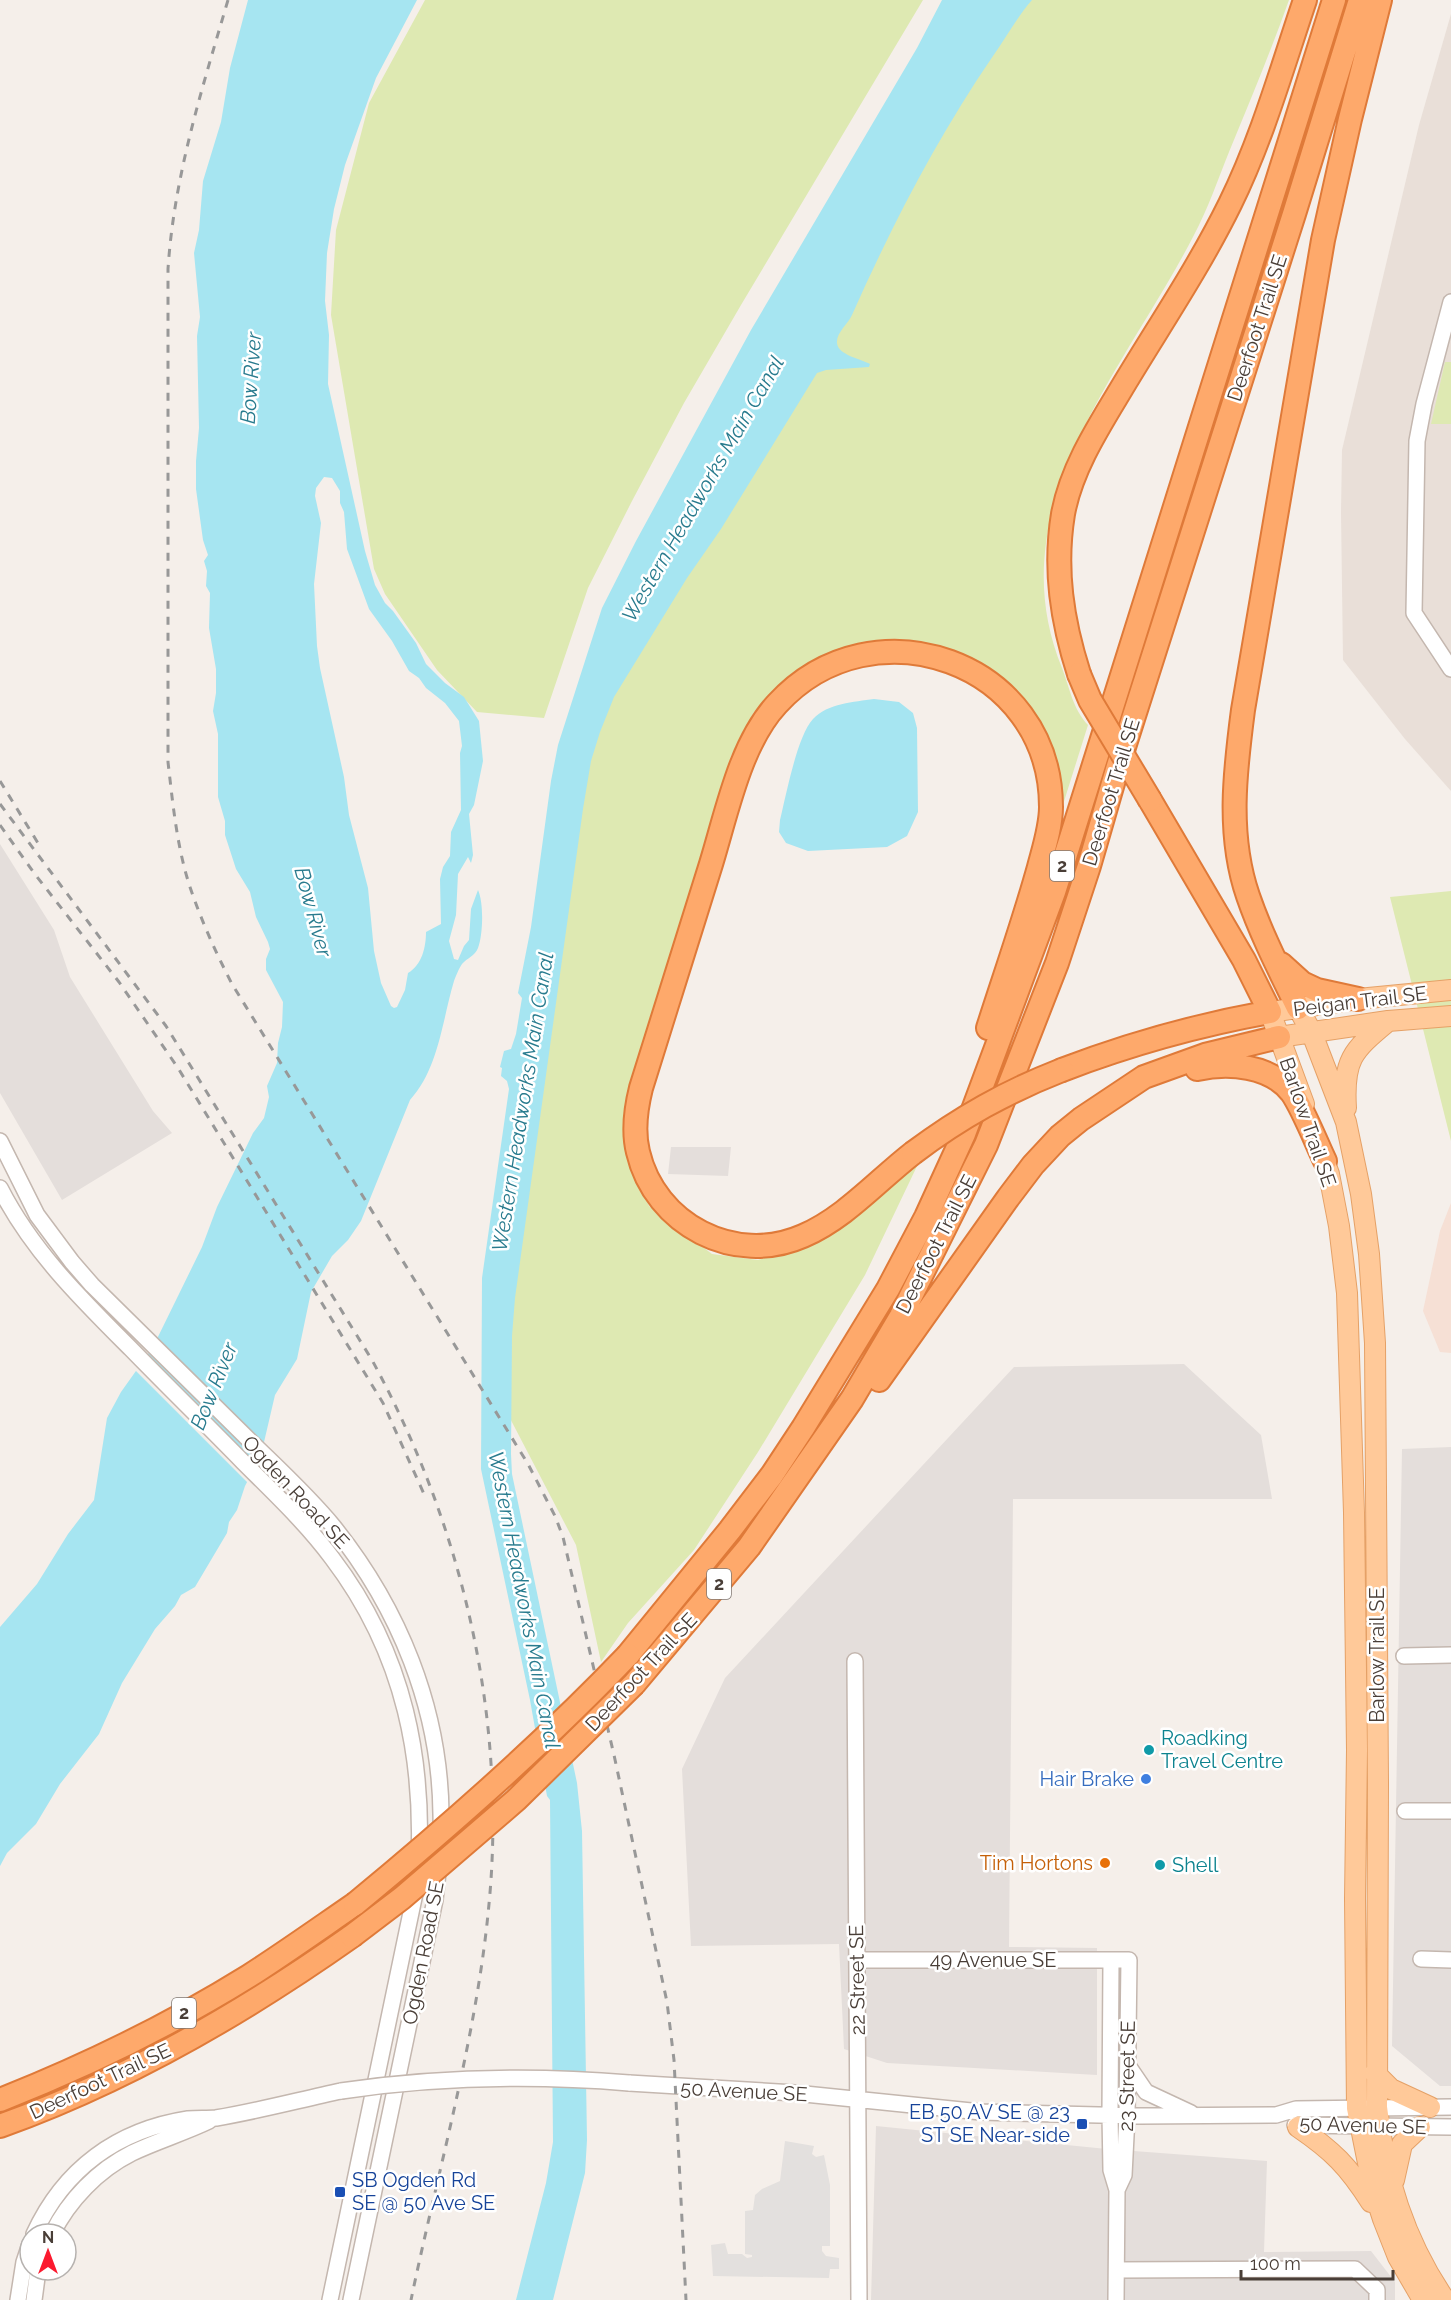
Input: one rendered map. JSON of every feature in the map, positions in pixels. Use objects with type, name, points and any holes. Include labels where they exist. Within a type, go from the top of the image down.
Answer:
[{"type":"highway","points":[[888,1289],[927,1184],[974,1070],[1033,890],[1051,809],[1047,777],[1038,744],[1015,705],[966,666],[925,653],[878,651],[836,662],[792,690],[776,705],[744,760],[641,1088],[637,1119],[638,1151],[650,1182],[671,1212],[716,1240],[736,1245],[761,1246],[783,1243],[803,1236],[828,1223],[913,1153],[966,1115],[1018,1087],[1121,1048],[1220,1021],[1270,1012],[1245,960],[1090,700],[1079,674],[1064,624],[1060,596],[1060,538],[1063,513],[1081,460],[1207,247],[1231,202],[1268,110],[1305,0]]},
{"type":"highway","name":"Deerfoot Trail SE","points":[[0,2100],[107,2054],[214,1997],[355,1904],[497,1785],[569,1717],[628,1655],[704,1564],[772,1475],[888,1289],[931,1207],[964,1134],[1054,892],[1334,0]]},
{"type":"highway","name":"Deerfoot Trail SE","points":[[0,2126],[87,2091],[209,2028],[301,1972],[402,1898],[516,1800],[634,1683],[749,1546],[812,1458],[870,1369],[931,1258],[986,1145],[1038,1014],[1089,866],[1118,766],[1360,0]]},
{"type":"highway","points":[[1298,1008],[1247,894],[1235,833],[1236,762],[1321,251],[1345,141],[1380,0]]},
{"type":"highway","points":[[1274,957],[1302,983],[1317,990],[1358,999]]},
{"type":"highway","points":[[812,1458],[852,1418],[1033,1165],[1060,1136],[1144,1077],[1170,1066],[1240,1045],[1280,1037]]},
{"type":"highway","points":[[1124,1092],[1182,1072],[1210,1066],[1227,1065],[1256,1070],[1273,1077],[1292,1093],[1325,1161]]},
{"type":"main road","name":"Peigan Trail SE","points":[[1270,1012],[1358,999],[1451,990]]},
{"type":"main road","name":"Barlow Trail SE","points":[[1298,1008],[1311,1031],[1346,1122],[1361,1194],[1369,1254],[1375,1343],[1378,1772],[1375,2073],[1368,2117],[1393,2186],[1402,2220],[1417,2254],[1445,2300]]},
{"type":"main road","name":"Barlow Trail SE","points":[[1270,1012],[1325,1161],[1339,1226],[1347,1293],[1357,1750],[1355,1899],[1373,2188],[1398,2257],[1423,2300]]},
{"type":"main road","name":"Peigan Trail SE","points":[[1280,1037],[1388,1021],[1451,1016]]},
{"type":"main road","points":[[1346,1122],[1344,1083],[1352,1056],[1360,1044],[1388,1021]]},
{"type":"main road","points":[[1375,2073],[1391,2089],[1430,2107]]},
{"type":"main road","points":[[1298,2127],[1343,2161],[1383,2219]]},
{"type":"main road","points":[[1393,2186],[1402,2144],[1420,2127]]},
{"type":"street","points":[[1451,302],[1424,404],[1417,441],[1414,612],[1451,669]]},
{"type":"street","name":"Ogden Road SE","points":[[0,1141],[46,1228],[92,1285],[332,1525],[375,1584],[392,1615],[411,1658],[425,1702],[439,1774],[441,1848],[435,1900],[351,2300]]},
{"type":"street","name":"Ogden Road SE","points":[[0,1188],[37,1247],[77,1295],[283,1500],[333,1559],[360,1599],[376,1630],[391,1663],[408,1717],[420,1792],[421,1834],[418,1880],[330,2300]]},
{"type":"street","points":[[1404,1656],[1451,1655]]},
{"type":"street","name":"22 Street SE","points":[[855,1661],[859,2300]]},
{"type":"street","points":[[1405,1811],[1451,1811]]},
{"type":"street","points":[[1421,1959],[1451,1960]]},
{"type":"street","name":"49 Avenue SE","points":[[856,1960],[1128,1960]]},
{"type":"street","name":"23 Street SE","points":[[1111,1960],[1110,2115],[1111,2170],[1117,2190],[1116,2300]]},
{"type":"street","name":"23 Street SE","points":[[1117,2190],[1124,2175],[1127,2116],[1128,1960]]},
{"type":"street","points":[[1128,2067],[1146,2092],[1197,2116]]},
{"type":"street","name":"50 Avenue SE","points":[[41,2222],[53,2199],[82,2166],[124,2139],[159,2126],[189,2119],[214,2118],[341,2091],[388,2085],[488,2078],[567,2078],[858,2098],[981,2112],[1197,2116],[1276,2115],[1296,2109],[1368,2117],[1420,2127],[1451,2127]]},
{"type":"street","name":"50 Avenue SE","points":[[1276,2115],[1298,2127],[1430,2107],[1451,2107]]},
{"type":"street","name":"50 Avenue SE","points":[[60,2222],[75,2198],[105,2170],[132,2153],[214,2118]]},
{"type":"street","points":[[1117,2270],[1355,2269],[1377,2290],[1377,2300]]},
{"type":"street","points":[[18,2300],[20,2282]]},
{"type":"street","points":[[34,2300],[36,2282]]},
{"type":"shaded area","points":[[1451,14],[1451,791],[1405,739],[1343,660],[1341,512],[1342,450],[1419,125]]},
{"type":"shaded area","points":[[0,844],[54,930],[70,977],[153,1111],[172,1133],[62,1200],[0,1093]]},
{"type":"shaded area","points":[[671,1147],[731,1147],[728,1176],[668,1174]]},
{"type":"shaded area","points":[[1451,1203],[1451,1353],[1440,1352],[1423,1311],[1440,1231]]},
{"type":"shaded area","points":[[1184,1364],[1261,1435],[1272,1499],[1013,1499],[1009,1947],[1097,1948],[1097,2075],[887,2063],[844,2049],[839,1944],[691,1946],[682,1769],[725,1678],[1014,1367]]},
{"type":"shaded area","points":[[1451,1447],[1451,2086],[1440,2086],[1392,2046],[1402,1449]]},
{"type":"shaded area","points":[[876,2126],[1107,2149],[1267,2161],[1264,2252],[1371,2251],[1395,2282],[1395,2300],[871,2300]]},
{"type":"shaded area","points":[[785,2141],[814,2146],[812,2154],[816,2157],[824,2155],[830,2185],[830,2246],[822,2246],[822,2251],[826,2256],[839,2258],[839,2269],[830,2269],[829,2278],[713,2276],[711,2245],[725,2243],[728,2254],[752,2257],[752,2255],[745,2254],[745,2211],[753,2210],[755,2195],[762,2189],[780,2181]]},
{"type":"green space","points":[[425,0],[923,0],[684,403],[632,501],[588,588],[544,718],[477,712],[437,670],[385,594],[374,569],[331,315],[336,230],[369,103]]},
{"type":"green space","points":[[1017,0],[1289,0],[1199,225],[1077,441],[1057,495],[1045,551],[1046,608],[1072,698],[1088,725],[1061,811],[1029,710],[1005,679],[957,653],[843,650],[790,676],[754,712],[731,756],[625,1112],[631,1161],[649,1206],[712,1254],[758,1260],[823,1240],[871,1204],[919,1162],[865,1275],[758,1452],[694,1550],[628,1623],[601,1662],[576,1545],[501,1401],[509,1261],[592,725]]},
{"type":"green space","points":[[1445,362],[1451,362],[1451,424],[1431,424]]},
{"type":"green space","points":[[1451,891],[1451,1141],[1390,897]]},
{"type":"water","name":"Bow River","points":[[248,0],[417,0],[376,78],[345,165],[334,209],[327,253],[325,301],[329,335],[328,384],[365,551],[375,585],[385,603],[416,643],[426,664],[445,683],[464,697],[479,721],[483,761],[474,805],[469,814],[473,855],[471,863],[468,857],[458,874],[456,915],[449,941],[454,959],[458,960],[469,940],[471,909],[478,890],[482,911],[481,935],[477,951],[462,964],[454,981],[434,1059],[420,1087],[410,1100],[361,1221],[348,1240],[332,1256],[311,1292],[297,1359],[275,1395],[261,1455],[245,1486],[237,1510],[229,1522],[227,1533],[195,1587],[181,1595],[175,1606],[155,1629],[122,1683],[99,1734],[60,1784],[36,1824],[7,1853],[0,1866],[0,1627],[37,1584],[68,1534],[94,1500],[107,1418],[121,1392],[153,1347],[202,1247],[217,1207],[253,1133],[264,1118],[269,1097],[267,1086],[277,1063],[282,1027],[283,1002],[266,970],[266,959],[270,949],[256,917],[250,892],[236,869],[225,835],[225,821],[218,797],[218,734],[213,711],[216,669],[209,628],[210,593],[206,586],[207,571],[204,561],[208,555],[203,540],[196,489],[199,428],[197,336],[200,317],[194,253],[199,230],[203,181],[221,122],[230,68]],"holes":[[[324,477],[332,478],[340,491],[347,549],[369,609],[392,641],[409,671],[445,703],[459,721],[462,746],[460,753],[461,810],[451,832],[450,856],[443,867],[440,879],[441,924],[426,932],[422,955],[417,965],[408,973],[405,990],[397,1007],[394,1008],[381,983],[374,951],[368,888],[349,815],[344,777],[317,646],[314,584],[321,523],[315,496],[316,488]]]},
{"type":"water","name":"Western Headworks Main Canal","points":[[942,0],[1032,0],[1016,20],[934,150],[899,215],[852,315],[838,336],[837,343],[841,351],[870,364],[869,367],[826,370],[817,373],[614,697],[591,761],[515,1298],[512,1336],[511,1454],[512,1474],[577,1783],[582,1831],[587,2140],[585,2173],[553,2300],[516,2300],[546,2183],[553,2142],[550,1800],[547,1796],[530,1700],[481,1469],[482,1278],[509,1089],[507,1081],[501,1076],[502,1068],[500,1067],[504,1051],[511,1049],[516,1034],[522,998],[518,993],[531,927],[551,781],[558,745],[602,608],[751,330],[917,48]]},
{"type":"water","points":[[874,699],[899,702],[913,713],[917,728],[918,812],[907,836],[887,847],[808,851],[786,843],[779,832],[780,820],[793,767],[807,727],[819,714],[834,706]]},
{"type":"pier","points":[[145,1354],[258,1466],[249,1484],[134,1369]]},
{"type":"railway","points":[[228,0],[190,133],[176,200],[168,269],[168,762],[179,843],[195,902],[232,984],[528,1464],[555,1516],[563,1537],[614,1755],[667,2002],[674,2060],[686,2300]]},
{"type":"railway","points":[[0,781],[41,848]]},
{"type":"railway","points":[[0,804],[166,1026],[372,1360],[404,1423],[431,1488],[453,1555],[471,1623],[484,1693],[491,1763],[493,1833],[489,1904],[476,2003],[411,2300]]},
{"type":"railway","points":[[0,825],[34,873],[119,982],[178,1068],[383,1403],[424,1494]]},
{"type":"place","name":"Roadking Travel Centre","points":[[1149,1750]]},
{"type":"place","name":"Hair Brake","points":[[1146,1779]]},
{"type":"place","name":"Tim Hortons","points":[[1105,1863]]},
{"type":"place","name":"Shell","points":[[1160,1865]]},
{"type":"place","name":"EB 50 AV SE @ 23 ST SE Near-side","points":[[1082,2124]]},
{"type":"place","name":"SB Ogden Rd SE @ 50 Ave SE","points":[[340,2192]]}]
